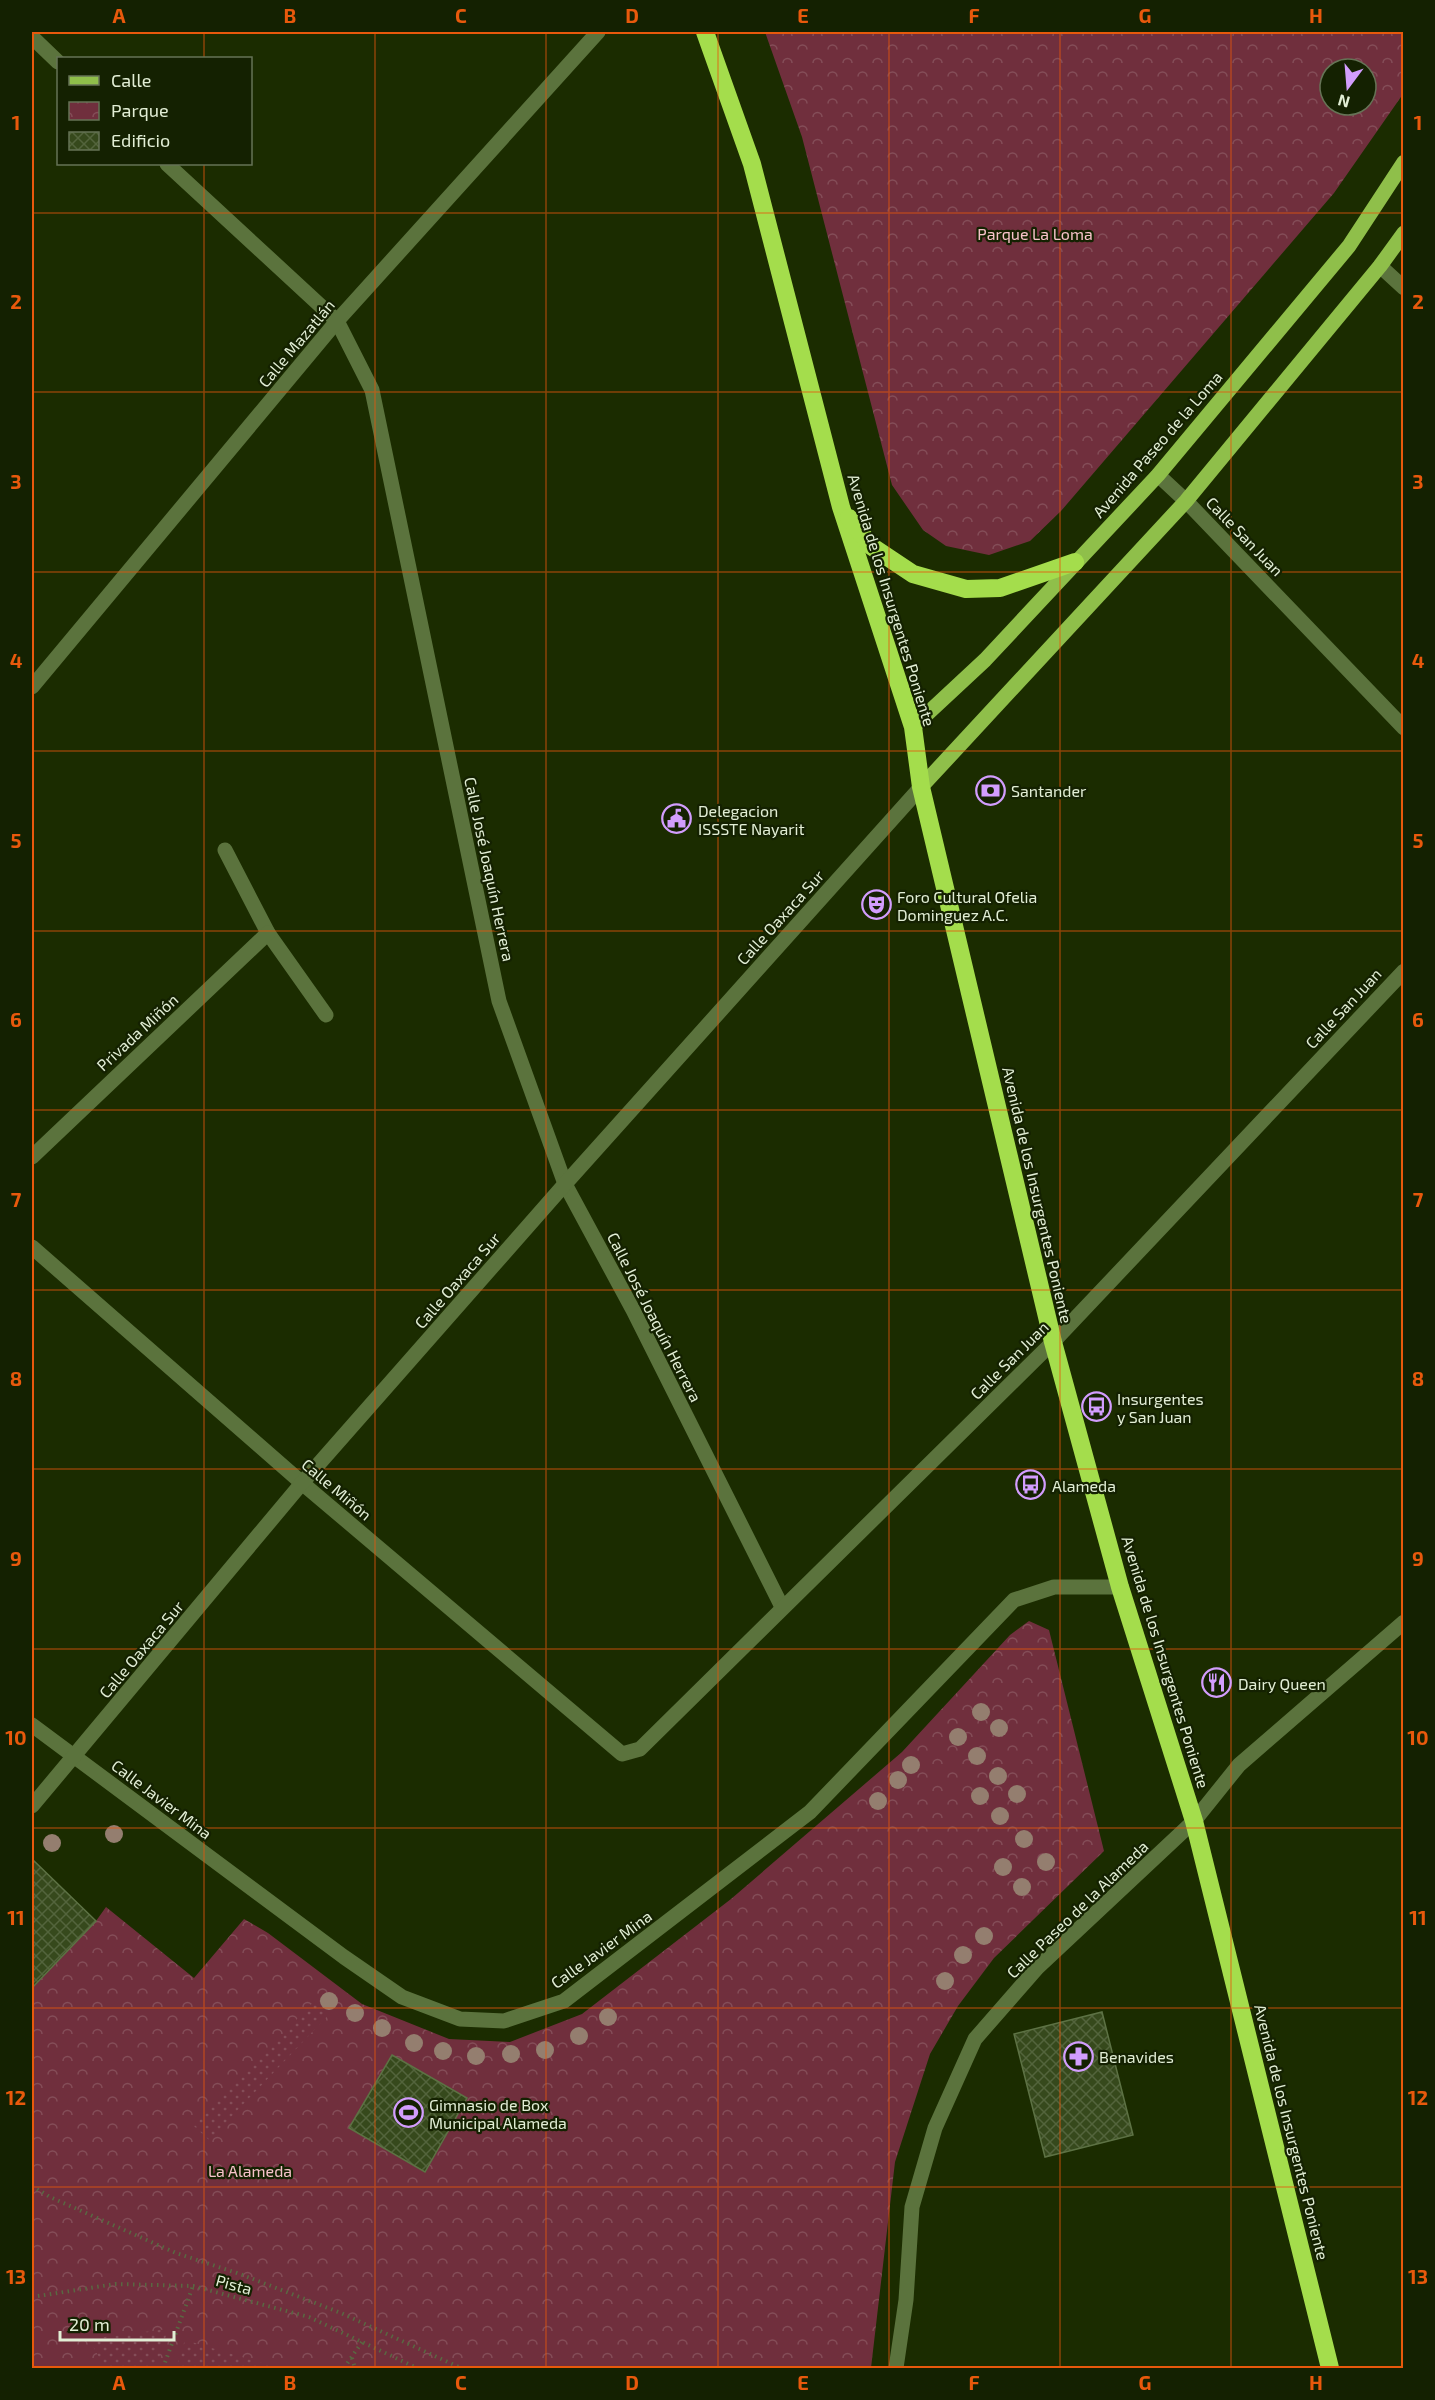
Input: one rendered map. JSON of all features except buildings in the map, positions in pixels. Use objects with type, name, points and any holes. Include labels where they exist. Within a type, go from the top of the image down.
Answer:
[{"type":"highway","name":"Avenida de los Insurgentes Poniente","points":[[705,32],[752,164],[841,507],[913,727],[921,787],[1053,1342],[1120,1587],[1194,1821],[1330,2368]]},
{"type":"highway","points":[[841,507],[871,546],[912,574],[966,589],[1000,588],[1075,562]]},
{"type":"main road","name":"Avenida Paseo de la Loma","points":[[913,727],[984,660],[1158,475],[1349,246],[1404,162]]},
{"type":"main road","points":[[921,787],[1186,501],[1380,266],[1404,233]]},
{"type":"street","name":"Calle Mazatlán","points":[[32,687],[337,321],[598,32]]},
{"type":"street","points":[[32,37],[57,61]]},
{"type":"street","name":"Calle José Joaquín Herrera","points":[[168,165],[337,321],[372,390],[499,1000],[565,1184],[633,1310],[782,1607]]},
{"type":"street","points":[[1380,266],[1404,288]]},
{"type":"street","name":"Calle San Juan","points":[[1158,475],[1186,501],[1404,728]]},
{"type":"street","name":"Calle Oaxaca Sur","points":[[32,1806],[302,1483],[565,1184],[921,787]]},
{"type":"street","points":[[225,850],[268,933],[326,1015]]},
{"type":"street","name":"Privada Miñón","points":[[32,1157],[268,933]]},
{"type":"street","name":"Calle San Juan","points":[[622,1754],[640,1749],[1053,1342],[1404,970]]},
{"type":"street","name":"Calle Miñón","points":[[32,1247],[302,1483],[622,1754]]},
{"type":"street","name":"Calle Javier Mina","points":[[32,1725],[344,1957],[402,1997],[460,2019],[504,2021],[564,2001],[810,1812],[1014,1600],[1054,1587],[1120,1587]]},
{"type":"street","name":"Calle Paseo de la Alameda","points":[[896,2368],[906,2300],[912,2207],[935,2128],[975,2040],[1037,1968],[1194,1821],[1239,1765],[1404,1622]]},
{"type":"path","points":[[32,2186],[50,2197],[176,2253],[240,2274],[341,2313],[461,2368]]},
{"type":"path","name":"Pista","points":[[32,2297],[115,2284],[194,2286],[309,2317],[417,2368]]},
{"type":"path","points":[[163,2368],[194,2286]]},
{"type":"path","points":[[344,2368],[362,2342]]},
{"type":"path","points":[[352,2358],[355,2368]]},
{"type":"green space","name":"Parque La Loma","points":[[765,32],[1403,32],[1403,94],[1334,193],[1061,511],[1030,541],[989,555],[946,546],[923,530],[892,485],[802,137]]},
{"type":"green space","name":"La Alameda","points":[[1029,1621],[1049,1630],[1104,1851],[994,1958],[958,2006],[930,2054],[895,2162],[871,2368],[32,2368],[32,1988],[96,1921],[106,1907],[194,1978],[244,1919],[268,1933],[362,2004],[449,2039],[510,2042],[582,2014],[731,1899],[902,1752],[1010,1635]]},
{"type":"green space","points":[[324,1991],[338,2005],[209,2140],[194,2126]]},
{"type":"green space","points":[[168,2329],[156,2368],[105,2368],[89,2339]]},
{"type":"green space","points":[[185,2340],[279,2368],[176,2368]]},
{"type":"place","name":"Santander","points":[[990,790]]},
{"type":"place","name":"Delegacion ISSSTE Nayarit","points":[[677,819]]},
{"type":"place","name":"Foro Cultural Ofelia Dominguez A.C.","points":[[876,905]]},
{"type":"place","name":"Insurgentes y San Juan","points":[[1096,1407]]},
{"type":"place","name":"Alameda","points":[[1031,1485]]},
{"type":"place","name":"Dairy Queen","points":[[1217,1683]]},
{"type":"place","name":"Benavides","points":[[1078,2056]]},
{"type":"place","name":"Gimnasio de Box Municipal Alameda","points":[[408,2113]]}]
